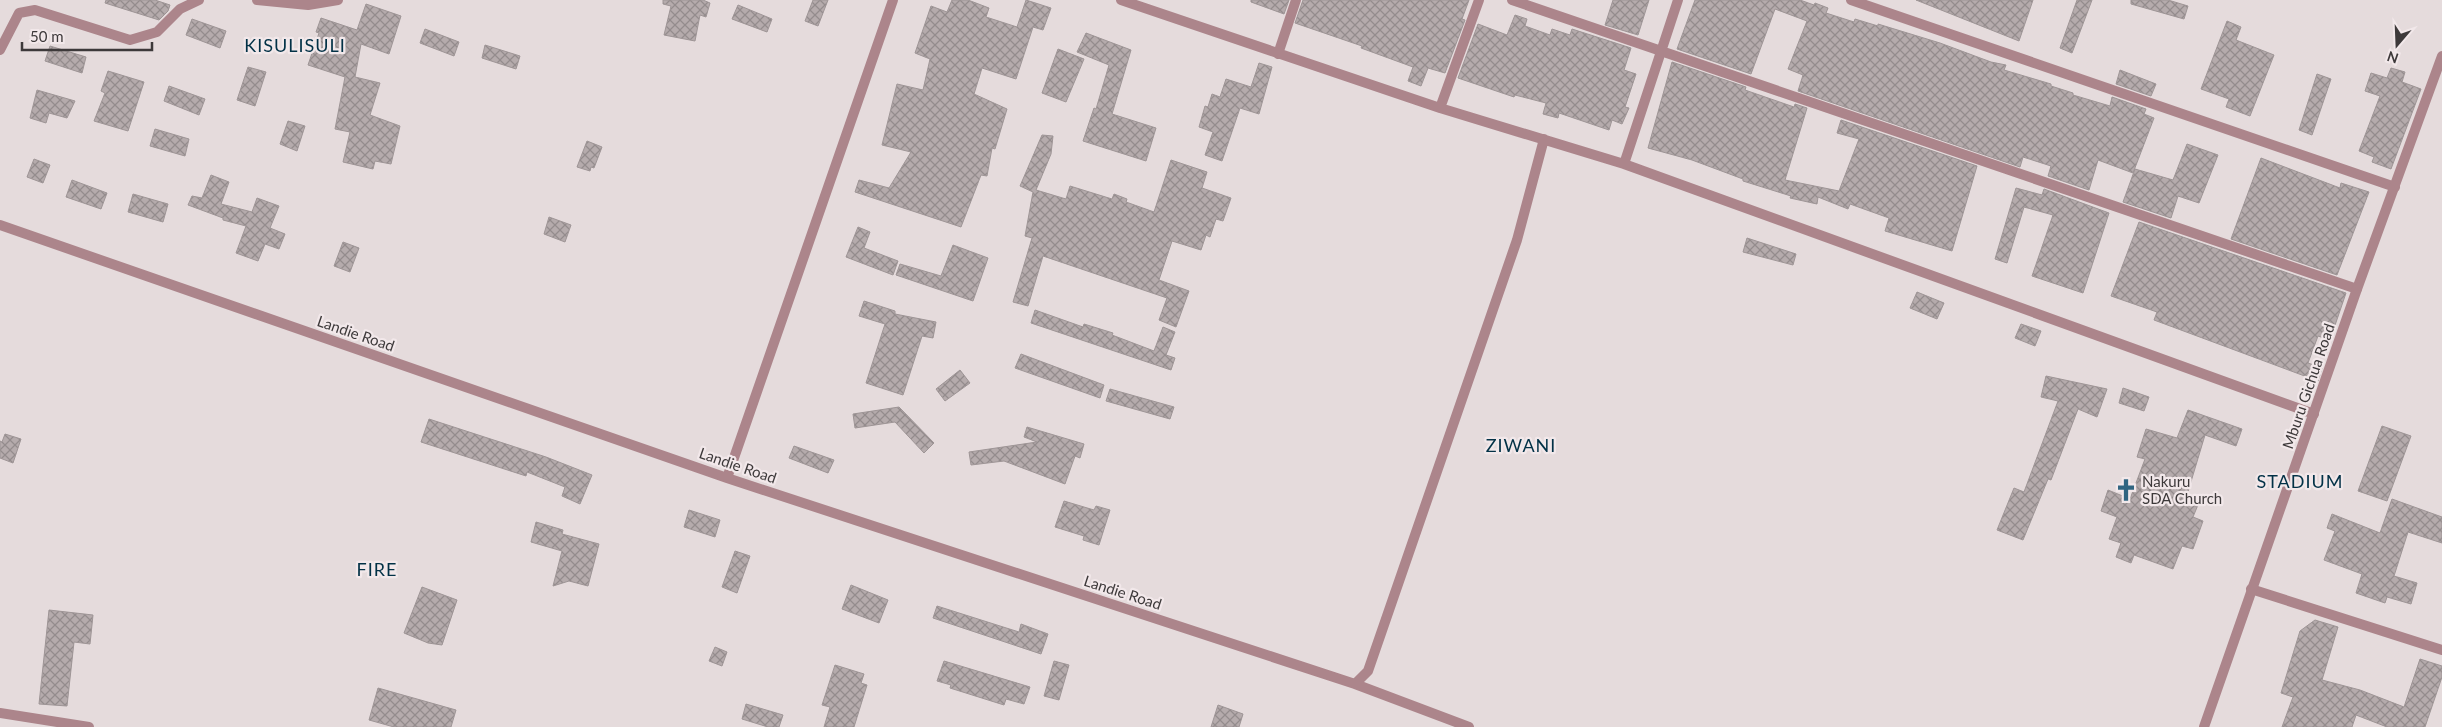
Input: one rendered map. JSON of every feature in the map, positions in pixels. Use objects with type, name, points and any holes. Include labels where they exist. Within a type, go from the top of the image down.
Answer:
[{"type":"street","points":[[0,50],[19,13],[35,10],[130,40],[157,32],[180,9],[199,0]]},
{"type":"street","points":[[257,0],[308,5],[338,0]]},
{"type":"street","points":[[727,478],[894,0]]},
{"type":"street","points":[[1121,0],[1440,108],[1624,164],[2314,414]]},
{"type":"street","points":[[1278,54],[1296,0]]},
{"type":"street","points":[[1440,108],[1479,0]]},
{"type":"street","points":[[1512,0],[1659,52],[2357,289]]},
{"type":"street","points":[[1624,164],[1659,52],[1678,0]]},
{"type":"street","points":[[1851,0],[2395,187]]},
{"type":"street","name":"Mburu Gichua Road","points":[[2204,727],[2357,289],[2442,56]]},
{"type":"street","points":[[1355,684],[1368,671],[1477,350],[1517,240],[1544,139]]},
{"type":"street","name":"Landie Road","points":[[0,225],[727,478],[1355,684],[1469,727]]},
{"type":"street","points":[[2252,589],[2442,650]]},
{"type":"street","points":[[0,713],[89,727]]},
{"type":"building","points":[[106,0],[155,0],[170,5],[168,11],[159,20],[105,3]]},
{"type":"building","points":[[663,0],[703,0],[710,3],[706,17],[700,15],[695,41],[664,35],[671,6],[663,4]]},
{"type":"building","points":[[813,0],[828,0],[818,26],[805,21]]},
{"type":"building","points":[[952,0],[968,0],[989,8],[986,17],[1017,27],[1026,0],[1051,8],[1043,30],[1033,27],[1016,79],[982,68],[974,94],[1007,109],[995,149],[992,148],[987,176],[981,175],[961,227],[855,192],[859,180],[889,188],[911,152],[882,145],[897,84],[923,90],[930,59],[915,53],[931,6],[947,12]]},
{"type":"building","points":[[1251,0],[1289,0],[1284,14],[1251,2]]},
{"type":"building","points":[[1303,0],[1469,0],[1462,19],[1465,20],[1445,73],[1428,68],[1421,86],[1408,81],[1413,67],[1361,48],[1362,46],[1295,23]]},
{"type":"building","points":[[1613,0],[1649,0],[1638,35],[1605,25]]},
{"type":"building","points":[[1695,0],[1800,0],[1814,5],[1815,3],[1828,8],[1826,13],[1854,22],[1855,19],[1878,26],[1878,24],[1940,43],[1991,62],[2006,65],[2004,70],[2051,84],[2051,86],[2073,93],[2073,95],[2110,106],[2112,97],[2146,109],[2144,114],[2154,118],[2133,173],[2098,160],[2089,190],[2048,176],[2051,166],[2023,157],[2020,167],[1798,91],[1803,75],[1788,69],[1807,21],[1775,9],[1751,74],[1677,49]]},
{"type":"building","points":[[1916,0],[2033,0],[2019,41]]},
{"type":"building","points":[[2077,0],[2092,0],[2072,53],[2060,48]]},
{"type":"building","points":[[2131,0],[2168,0],[2188,6],[2184,19],[2131,4]]},
{"type":"building","points":[[366,4],[401,16],[389,54],[361,44],[355,77],[380,83],[370,115],[400,126],[391,164],[375,161],[373,169],[343,162],[350,132],[335,129],[345,77],[308,65],[319,33],[316,32],[321,18],[357,30]]},
{"type":"building","points":[[738,5],[772,19],[767,32],[732,19]]},
{"type":"building","points":[[1515,15],[1527,19],[1525,26],[1550,35],[1552,29],[1570,35],[1572,29],[1631,48],[1624,70],[1636,74],[1625,107],[1629,108],[1622,124],[1612,120],[1609,130],[1559,113],[1558,118],[1543,114],[1546,103],[1515,95],[1514,97],[1458,78],[1478,24],[1507,35]]},
{"type":"building","points":[[192,19],[226,31],[220,48],[186,35]]},
{"type":"building","points":[[2227,21],[2241,27],[2236,40],[2274,55],[2250,116],[2226,107],[2229,99],[2201,89]]},
{"type":"building","points":[[425,29],[459,42],[454,56],[420,43]]},
{"type":"building","points":[[1086,33],[1131,50],[1112,114],[1156,128],[1146,161],[1083,141],[1094,108],[1096,109],[1109,65],[1077,52]]},
{"type":"building","points":[[485,45],[520,56],[516,69],[482,58]]},
{"type":"building","points":[[50,46],[86,57],[82,73],[45,61]]},
{"type":"building","points":[[1058,49],[1084,59],[1066,102],[1042,93]]},
{"type":"building","points":[[1672,62],[1746,87],[1745,90],[1794,107],[1795,104],[1807,108],[1785,180],[1839,191],[1859,139],[1837,133],[1841,120],[1977,166],[1952,251],[1885,231],[1889,218],[1850,204],[1848,209],[1818,197],[1817,204],[1790,198],[1791,196],[1743,181],[1743,179],[1692,160],[1648,148]]},
{"type":"building","points":[[1259,63],[1272,67],[1259,114],[1240,108],[1222,161],[1205,155],[1213,132],[1199,127],[1205,106],[1208,107],[1212,94],[1220,97],[1226,79],[1251,87]]},
{"type":"building","points":[[248,67],[266,72],[255,106],[237,100]]},
{"type":"building","points":[[2391,68],[2405,72],[2402,82],[2421,89],[2391,169],[2372,162],[2374,157],[2359,151],[2380,96],[2365,91],[2371,73],[2387,78]]},
{"type":"building","points":[[2120,70],[2156,84],[2151,96],[2116,84]]},
{"type":"building","points":[[108,71],[144,82],[128,131],[94,121],[105,93],[101,91]]},
{"type":"building","points":[[2317,74],[2331,79],[2312,135],[2299,130]]},
{"type":"building","points":[[169,86],[205,99],[199,115],[164,101]]},
{"type":"building","points":[[37,90],[75,101],[67,118],[49,113],[46,123],[30,118]]},
{"type":"building","points":[[288,121],[305,126],[297,151],[280,144]]},
{"type":"building","points":[[155,129],[189,139],[185,156],[150,146]]},
{"type":"building","points":[[1042,135],[1053,136],[1051,154],[1036,190],[1066,199],[1070,186],[1112,199],[1114,194],[1127,199],[1126,202],[1154,212],[1171,160],[1207,172],[1202,188],[1231,198],[1223,221],[1216,219],[1210,237],[1206,235],[1201,250],[1172,241],[1159,280],[1189,291],[1176,327],[1159,320],[1167,298],[1043,256],[1028,306],[1013,302],[1032,238],[1025,236],[1033,192],[1020,186]]},
{"type":"building","points":[[587,141],[602,147],[594,168],[591,167],[590,171],[577,167]]},
{"type":"building","points":[[2187,144],[2218,155],[2199,203],[2178,196],[2171,218],[2123,202],[2135,169],[2173,180]]},
{"type":"building","points":[[2261,158],[2340,188],[2341,183],[2369,192],[2337,275],[2231,239]]},
{"type":"building","points":[[34,159],[50,165],[43,183],[27,177]]},
{"type":"building","points":[[211,175],[229,182],[221,204],[252,212],[257,198],[279,206],[270,228],[285,234],[279,249],[265,244],[258,261],[236,253],[246,226],[223,220],[223,218],[188,205],[192,196],[202,198]]},
{"type":"building","points":[[72,180],[107,193],[101,209],[66,197]]},
{"type":"building","points":[[2016,188],[2042,195],[2044,189],[2109,213],[2083,293],[2032,276],[2053,215],[2024,207],[2007,263],[1995,259]]},
{"type":"building","points":[[133,194],[168,204],[163,222],[128,212]]},
{"type":"building","points":[[549,217],[571,225],[565,242],[544,234]]},
{"type":"building","points":[[2139,222],[2346,293],[2330,340],[2318,336],[2308,363],[2322,368],[2318,381],[2154,320],[2157,312],[2111,296]]},
{"type":"building","points":[[858,227],[870,232],[864,248],[898,261],[893,275],[846,257]]},
{"type":"building","points":[[1747,238],[1796,254],[1793,265],[1743,252]]},
{"type":"building","points":[[343,242],[359,248],[350,272],[334,266]]},
{"type":"building","points":[[953,245],[988,258],[973,301],[896,275],[900,264],[941,276]]},
{"type":"building","points":[[1917,292],[1944,303],[1937,319],[1910,308]]},
{"type":"building","points":[[864,301],[895,311],[895,314],[936,322],[933,338],[922,336],[903,395],[866,383],[885,324],[859,316]]},
{"type":"building","points":[[1035,310],[1083,327],[1084,324],[1113,333],[1112,335],[1154,351],[1163,327],[1175,332],[1166,355],[1175,358],[1171,370],[1031,323]]},
{"type":"building","points":[[2021,324],[2041,331],[2035,346],[2015,338]]},
{"type":"building","points":[[1021,354],[1104,385],[1100,398],[1015,368]]},
{"type":"building","points":[[960,370],[970,383],[945,401],[936,389]]},
{"type":"building","points":[[2046,376],[2107,389],[2097,417],[2078,409],[2051,480],[2048,479],[2023,540],[1997,530],[2014,488],[2024,492],[2058,401],[2041,397]]},
{"type":"building","points":[[2123,388],[2149,397],[2144,411],[2119,403]]},
{"type":"building","points":[[1110,389],[1174,407],[1170,419],[1106,401]]},
{"type":"building","points":[[899,407],[934,443],[924,453],[895,422],[855,428],[853,414]]},
{"type":"building","points":[[2188,410],[2242,429],[2236,446],[2205,435],[2187,495],[2200,500],[2193,517],[2203,521],[2193,549],[2182,546],[2173,569],[2134,555],[2131,563],[2116,557],[2121,543],[2109,539],[2117,517],[2101,511],[2108,490],[2130,499],[2145,459],[2137,457],[2146,429],[2177,438]]},
{"type":"building","points":[[429,419],[546,457],[592,475],[580,504],[562,496],[565,487],[527,472],[526,476],[421,442]]},
{"type":"building","points":[[2382,426],[2411,436],[2387,501],[2358,491]]},
{"type":"building","points":[[1027,427],[1084,444],[1080,458],[1075,456],[1065,484],[1004,461],[971,465],[969,452],[1037,442],[1024,437]]},
{"type":"building","points":[[5,434],[21,439],[13,463],[0,458],[0,441],[2,442]]},
{"type":"building","points":[[794,446],[834,460],[828,473],[789,458]]},
{"type":"building","points":[[2392,499],[2442,517],[2442,543],[2408,532],[2394,576],[2417,583],[2411,604],[2387,597],[2385,603],[2356,593],[2362,574],[2324,560],[2335,531],[2327,528],[2332,514],[2380,533]]},
{"type":"building","points":[[1064,501],[1094,510],[1096,506],[1110,510],[1099,545],[1083,540],[1084,536],[1055,527]]},
{"type":"building","points":[[689,510],[720,520],[715,537],[684,527]]},
{"type":"building","points":[[536,522],[563,530],[562,534],[599,544],[588,586],[569,581],[553,586],[562,551],[531,542]]},
{"type":"building","points":[[735,551],[750,556],[737,593],[722,587]]},
{"type":"building","points":[[851,585],[888,600],[879,623],[842,609]]},
{"type":"building","points":[[422,587],[457,600],[442,645],[428,643],[404,633]]},
{"type":"building","points":[[937,606],[1019,632],[1021,624],[1048,634],[1041,654],[933,618]]},
{"type":"building","points":[[49,610],[93,615],[90,644],[74,642],[67,706],[39,704]]},
{"type":"building","points":[[2315,620],[2338,627],[2322,680],[2360,690],[2404,707],[2420,659],[2442,666],[2442,677],[2425,727],[2387,727],[2356,715],[2352,727],[2282,727],[2293,697],[2281,693],[2300,631]]},
{"type":"building","points":[[715,647],[727,652],[722,666],[709,661]]},
{"type":"building","points":[[944,661],[1030,687],[1024,704],[1006,699],[1004,705],[950,688],[951,685],[937,681]]},
{"type":"building","points":[[1054,661],[1069,665],[1059,700],[1044,696]]},
{"type":"building","points":[[835,665],[864,674],[861,683],[867,685],[854,727],[824,727],[830,707],[822,705]]},
{"type":"building","points":[[378,688],[456,710],[451,727],[394,727],[369,720]]},
{"type":"building","points":[[746,704],[783,715],[779,727],[768,727],[742,719]]},
{"type":"building","points":[[1218,705],[1243,714],[1239,727],[1211,727]]},
{"type":"place","name":"Nakuru SDA Church","points":[[2126,490]]},
{"type":"district","name":"KISULISULI","points":[[295,45]]},
{"type":"district","name":"ZIWANI","points":[[1521,445]]},
{"type":"district","name":"STADIUM","points":[[2300,481]]},
{"type":"district","name":"FIRE","points":[[377,569]]}]
